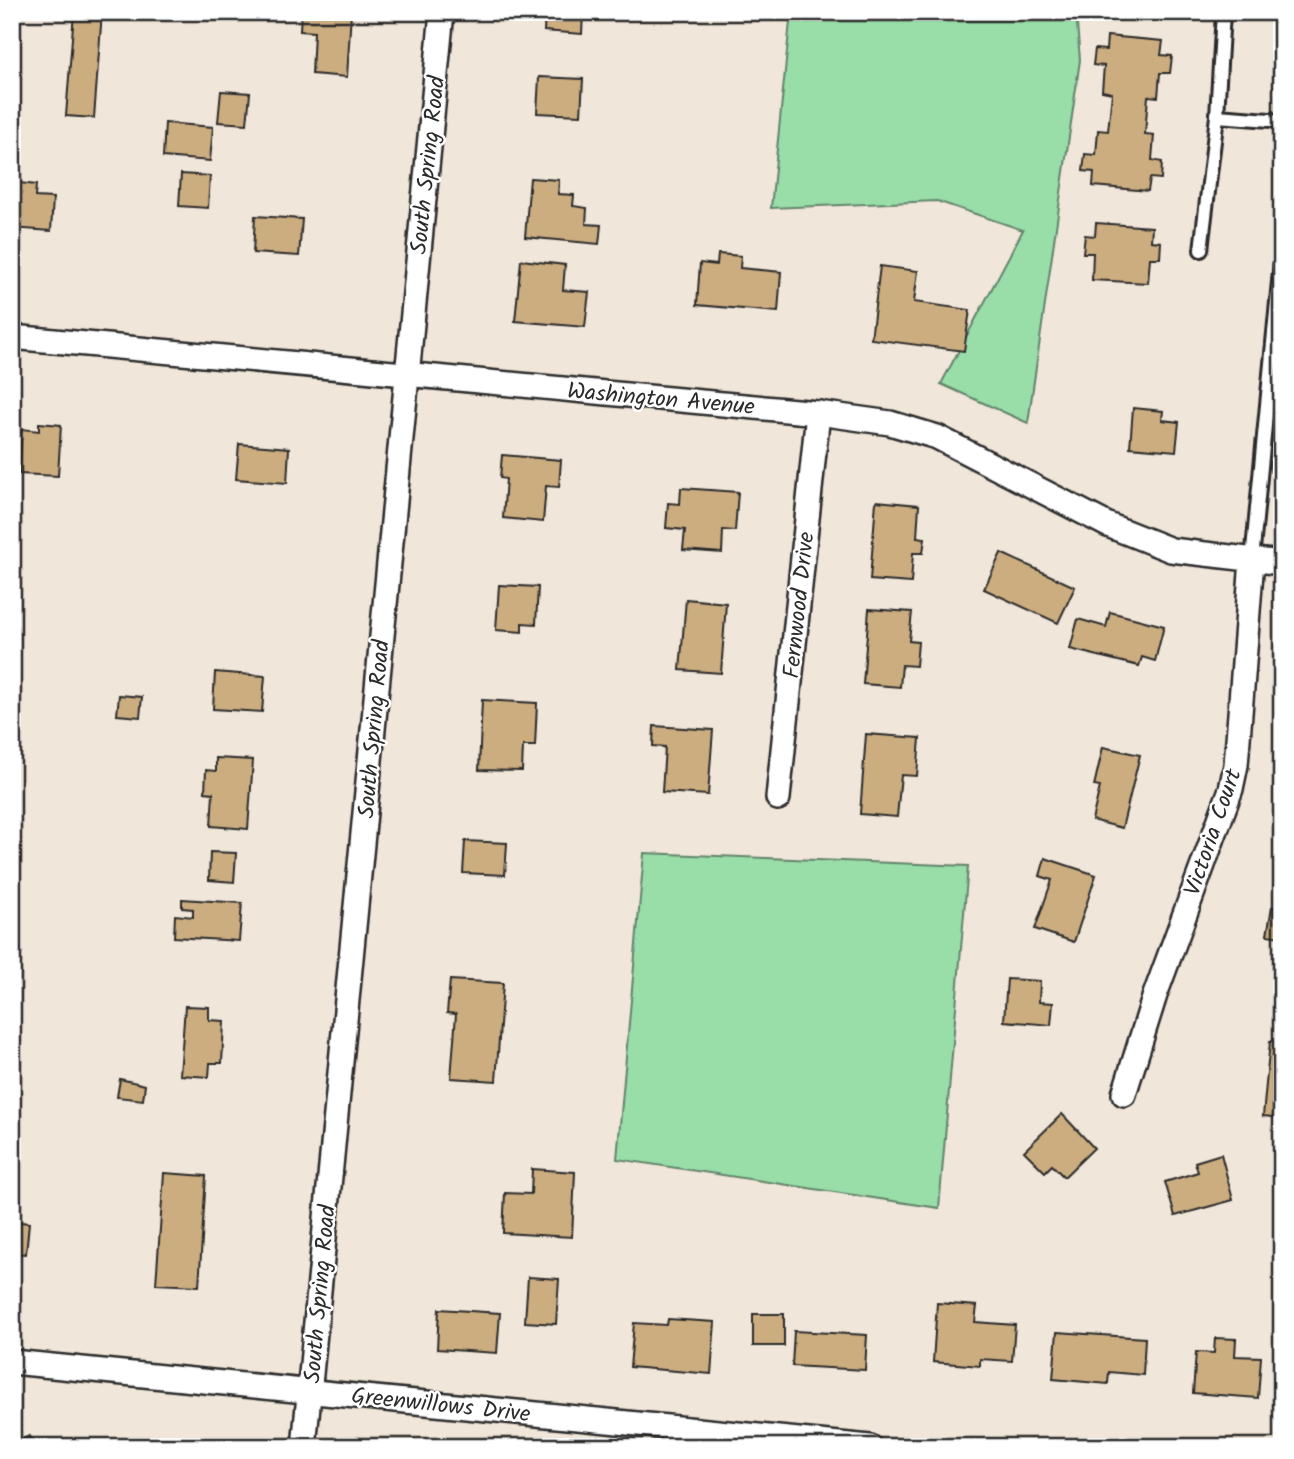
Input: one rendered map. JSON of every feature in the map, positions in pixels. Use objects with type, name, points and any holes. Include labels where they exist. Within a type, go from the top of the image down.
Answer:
[{"type":"street","name":"South Spring Road","points":[[304,1447],[442,12]]},
{"type":"street","name":"Washington Avenue","points":[[12,337],[818,413],[890,423],[937,437],[1108,525],[1171,550],[1282,562]]},
{"type":"street","name":"Fernwood Drive","points":[[778,798],[818,413]]},
{"type":"street","name":"Victoria Court","points":[[1124,1094],[1155,995],[1231,789],[1236,765],[1252,560]]},
{"type":"street","name":"Greenwillows Drive","points":[[12,1362],[870,1447]]},
{"type":"lane","points":[[1200,250],[1217,116],[1223,12]]},
{"type":"lane","points":[[1217,116],[1282,121]]},
{"type":"lane","points":[[1252,560],[1282,250]]},
{"type":"green space","points":[[791,12],[1076,12],[1080,60],[1028,423],[941,384],[1023,230],[937,201],[771,208]]},
{"type":"green space","points":[[644,853],[968,866],[939,1208],[617,1159]]},
{"type":"building","points":[[74,12],[102,12],[94,118],[66,116]]},
{"type":"building","points":[[301,12],[351,12],[347,77],[312,74],[314,32],[300,31]]},
{"type":"building","points":[[545,12],[583,12],[582,34],[544,31]]},
{"type":"building","points":[[1107,36],[1163,41],[1161,55],[1172,56],[1170,73],[1160,73],[1158,97],[1148,96],[1145,134],[1154,135],[1152,160],[1162,162],[1161,179],[1150,178],[1148,191],[1093,186],[1094,172],[1083,171],[1085,154],[1096,155],[1098,130],[1108,131],[1112,93],[1102,91],[1104,66],[1093,65],[1095,49],[1106,50]]},
{"type":"building","points":[[539,77],[583,79],[581,115],[537,113]]},
{"type":"building","points":[[221,91],[250,93],[247,124],[218,122]]},
{"type":"building","points":[[165,123],[213,127],[210,161],[163,157]]},
{"type":"building","points":[[181,174],[210,176],[208,208],[179,206]]},
{"type":"building","points":[[530,178],[559,180],[558,194],[574,195],[573,206],[587,208],[586,224],[601,225],[599,244],[525,237]]},
{"type":"building","points":[[19,183],[36,185],[35,197],[53,198],[51,231],[12,228],[12,194],[18,195]]},
{"type":"building","points":[[255,216],[302,219],[299,256],[253,253]]},
{"type":"building","points":[[1096,223],[1152,227],[1151,241],[1161,242],[1160,258],[1150,258],[1148,283],[1092,280],[1093,253],[1083,253],[1085,235],[1095,236]]},
{"type":"building","points":[[718,254],[741,256],[740,268],[781,272],[778,312],[697,305],[700,263],[717,265]]},
{"type":"building","points":[[521,260],[565,265],[563,290],[589,292],[585,327],[515,321]]},
{"type":"building","points":[[880,266],[918,271],[914,302],[970,310],[964,351],[871,339]]},
{"type":"building","points":[[1133,408],[1163,411],[1162,420],[1179,422],[1176,451],[1130,447]]},
{"type":"building","points":[[39,423],[61,425],[58,476],[19,474],[22,429],[39,431]]},
{"type":"building","points":[[239,444],[289,448],[287,483],[236,479]]},
{"type":"building","points":[[502,455],[561,460],[559,487],[546,486],[543,522],[503,518],[506,479],[500,478]]},
{"type":"building","points":[[681,488],[738,492],[735,531],[723,530],[722,553],[683,550],[685,530],[666,528],[668,503],[680,504]]},
{"type":"building","points":[[876,501],[919,505],[917,537],[925,538],[923,553],[913,553],[911,583],[870,580]]},
{"type":"building","points":[[1001,553],[1075,587],[1058,623],[984,589]]},
{"type":"building","points":[[499,585],[538,587],[536,624],[522,623],[522,632],[496,630]]},
{"type":"building","points":[[686,599],[726,603],[721,673],[680,670]]},
{"type":"building","points":[[869,609],[912,612],[909,641],[918,642],[916,666],[902,665],[900,687],[863,684]]},
{"type":"building","points":[[1110,612],[1164,626],[1155,661],[1142,657],[1139,666],[1070,649],[1078,619],[1106,627]]},
{"type":"building","points":[[215,672],[265,676],[262,712],[213,709]]},
{"type":"building","points":[[119,695],[142,697],[140,717],[117,715]]},
{"type":"building","points":[[482,700],[537,703],[535,746],[523,746],[522,771],[479,770]]},
{"type":"building","points":[[654,726],[713,730],[708,795],[662,792],[665,747],[653,746]]},
{"type":"building","points":[[866,734],[920,738],[917,776],[901,775],[897,817],[860,814]]},
{"type":"building","points":[[1103,747],[1140,755],[1122,828],[1092,820],[1100,787],[1094,786]]},
{"type":"building","points":[[216,758],[253,760],[248,829],[211,826],[213,793],[205,792],[206,770],[216,771]]},
{"type":"building","points":[[465,841],[507,843],[505,875],[463,873]]},
{"type":"building","points":[[210,852],[236,853],[234,882],[209,880]]},
{"type":"building","points":[[1045,858],[1096,875],[1074,942],[1035,929],[1052,880],[1040,876]]},
{"type":"building","points":[[182,899],[242,903],[239,941],[174,937],[175,915],[193,917],[193,909],[182,908]]},
{"type":"building","points":[[1272,907],[1282,908],[1282,985],[1274,983],[1281,937],[1267,935]]},
{"type":"building","points":[[1007,979],[1040,981],[1039,1002],[1053,1003],[1051,1025],[1004,1021]]},
{"type":"building","points":[[450,980],[503,983],[496,1081],[451,1078],[456,1014],[447,1013]]},
{"type":"building","points":[[185,1006],[209,1007],[209,1020],[224,1021],[222,1063],[210,1063],[209,1077],[180,1075]]},
{"type":"building","points":[[1270,1041],[1282,1042],[1282,1118],[1263,1116]]},
{"type":"building","points":[[120,1079],[145,1085],[143,1100],[117,1097]]},
{"type":"building","points":[[1062,1114],[1094,1148],[1064,1177],[1052,1165],[1045,1172],[1024,1151]]},
{"type":"building","points":[[1221,1154],[1233,1200],[1175,1216],[1165,1182],[1198,1172],[1195,1162]]},
{"type":"building","points":[[532,1169],[575,1172],[572,1237],[503,1233],[505,1193],[531,1194]]},
{"type":"building","points":[[164,1173],[206,1176],[199,1286],[156,1284]]},
{"type":"building","points":[[12,1221],[29,1223],[26,1254],[12,1253]]},
{"type":"building","points":[[528,1277],[559,1279],[556,1324],[525,1322]]},
{"type":"building","points":[[937,1303],[977,1306],[975,1322],[1015,1325],[1012,1361],[980,1359],[980,1366],[933,1362]]},
{"type":"building","points":[[439,1309],[500,1313],[497,1353],[437,1349]]},
{"type":"building","points":[[753,1314],[784,1314],[784,1346],[753,1346]]},
{"type":"building","points":[[668,1319],[715,1322],[711,1374],[630,1367],[634,1323],[667,1325]]},
{"type":"building","points":[[794,1331],[867,1335],[865,1370],[792,1366]]},
{"type":"building","points":[[1057,1332],[1145,1338],[1143,1375],[1109,1372],[1108,1384],[1053,1379]]},
{"type":"building","points":[[1215,1338],[1236,1339],[1235,1356],[1261,1357],[1258,1398],[1193,1393],[1196,1352],[1214,1353]]},
{"type":"building","points":[[29,1436],[35,1447],[12,1447],[12,1445]]}]
